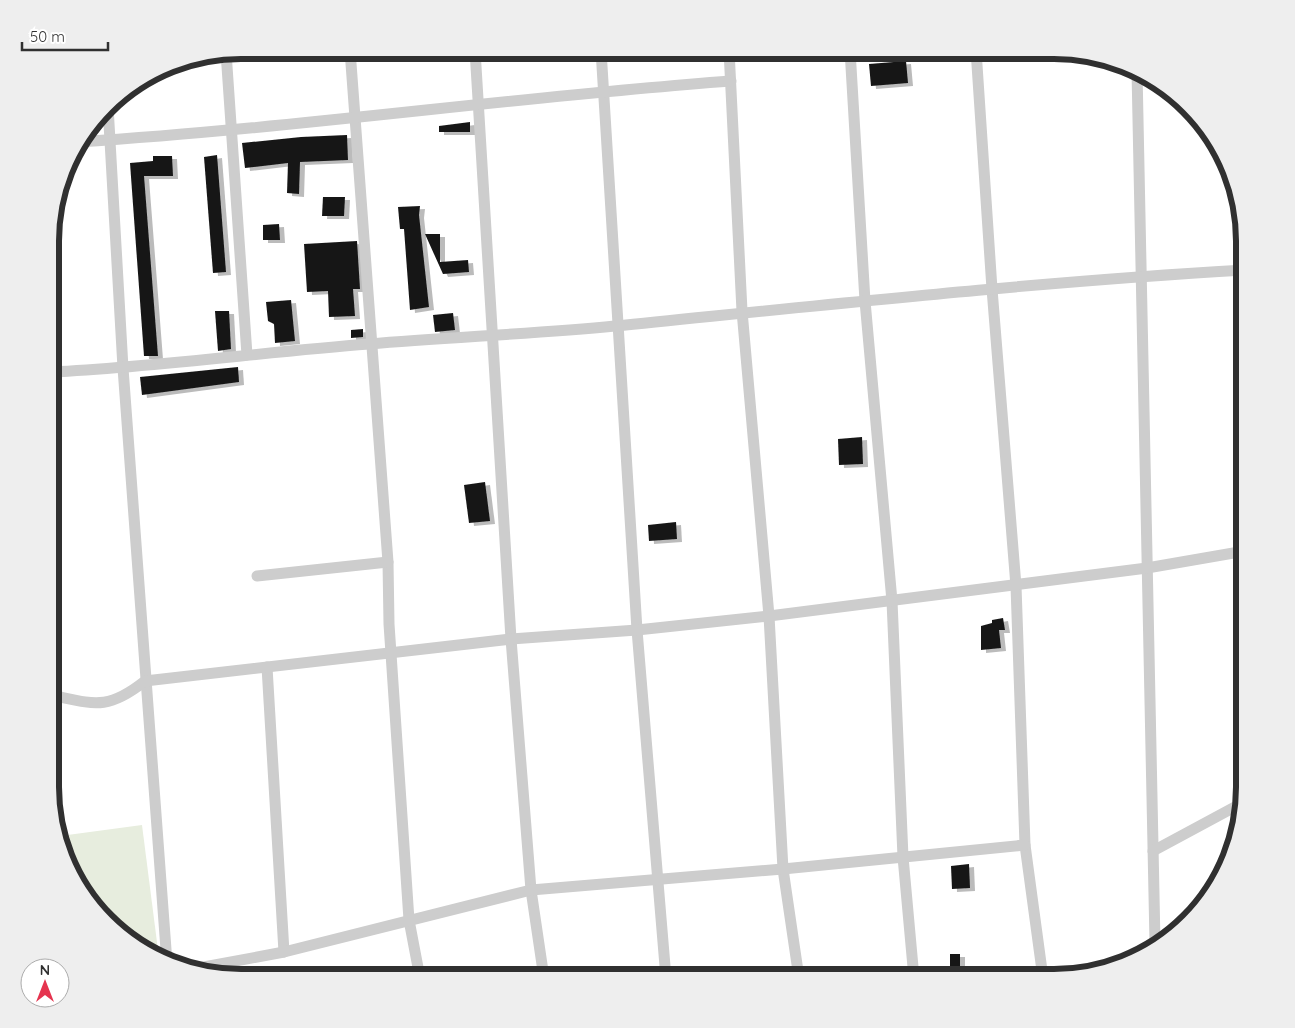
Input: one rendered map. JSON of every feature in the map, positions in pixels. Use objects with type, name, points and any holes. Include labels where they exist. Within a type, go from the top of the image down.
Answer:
[{"type":"street","points":[[227,59],[247,355]]},
{"type":"street","points":[[351,59],[388,562],[391,652],[410,920],[418,969]]},
{"type":"street","points":[[476,59],[511,639],[531,890],[543,969]]},
{"type":"street","points":[[602,59],[637,630],[656,880],[665,969]]},
{"type":"street","points":[[730,59],[742,312],[768,616],[783,869],[798,969]]},
{"type":"street","points":[[851,59],[865,301],[892,601],[903,857],[913,969]]},
{"type":"street","points":[[977,59],[992,289],[1016,586],[1025,845],[1042,969]]},
{"type":"street","points":[[1137,79],[1155,939]]},
{"type":"street","points":[[88,141],[232,131],[604,90],[732,81]]},
{"type":"street","points":[[109,116],[123,368],[166,953]]},
{"type":"street","points":[[59,372],[123,368],[371,344],[494,336],[1140,276],[1236,271]]},
{"type":"street","points":[[59,697],[88,704],[100,704],[127,695],[145,681],[511,639],[637,630],[768,616],[1016,586],[1147,568],[1236,553]]},
{"type":"street","points":[[256,576],[388,562]]},
{"type":"street","points":[[267,667],[284,952]]},
{"type":"street","points":[[1153,851],[1235,807]]},
{"type":"street","points":[[207,966],[284,952],[531,890],[783,869],[1025,845]]},
{"type":"green space","points":[[142,825],[158,949],[130,932],[96,898],[78,868],[65,835]]},
{"type":"building","points":[[906,61],[908,83],[871,86],[869,64]]},
{"type":"building","points":[[470,122],[470,132],[439,132],[439,126]]},
{"type":"building","points":[[347,135],[348,160],[300,162],[299,194],[287,193],[288,163],[245,168],[242,143],[301,137]]},
{"type":"building","points":[[217,155],[226,272],[213,273],[204,157]]},
{"type":"building","points":[[153,156],[172,156],[173,176],[144,176],[158,356],[144,356],[130,163],[153,161]]},
{"type":"building","points":[[323,197],[345,197],[344,216],[322,216]]},
{"type":"building","points":[[420,206],[419,215],[429,307],[410,310],[404,229],[400,229],[398,207]]},
{"type":"building","points":[[279,224],[280,240],[263,240],[263,225]]},
{"type":"building","points":[[425,234],[440,234],[440,262],[468,260],[469,272],[443,274]]},
{"type":"building","points":[[357,241],[360,289],[353,289],[355,316],[329,317],[328,291],[307,292],[304,244]]},
{"type":"building","points":[[291,300],[295,341],[275,343],[274,324],[268,321],[266,302]]},
{"type":"building","points":[[215,311],[229,311],[231,349],[218,351]]},
{"type":"building","points":[[453,313],[455,330],[435,332],[433,315]]},
{"type":"building","points":[[363,329],[363,337],[351,338],[351,330]]},
{"type":"building","points":[[238,367],[239,382],[142,395],[140,377]]},
{"type":"building","points":[[862,437],[863,464],[839,465],[838,439]]},
{"type":"building","points":[[485,482],[490,521],[469,523],[464,485]]},
{"type":"building","points":[[676,522],[677,539],[649,541],[648,525]]},
{"type":"building","points":[[1003,618],[1005,630],[999,630],[1001,648],[981,650],[981,626],[992,623],[992,620]]},
{"type":"building","points":[[969,864],[970,888],[952,889],[951,866]]},
{"type":"building","points":[[950,954],[960,954],[960,966],[950,967]]}]
